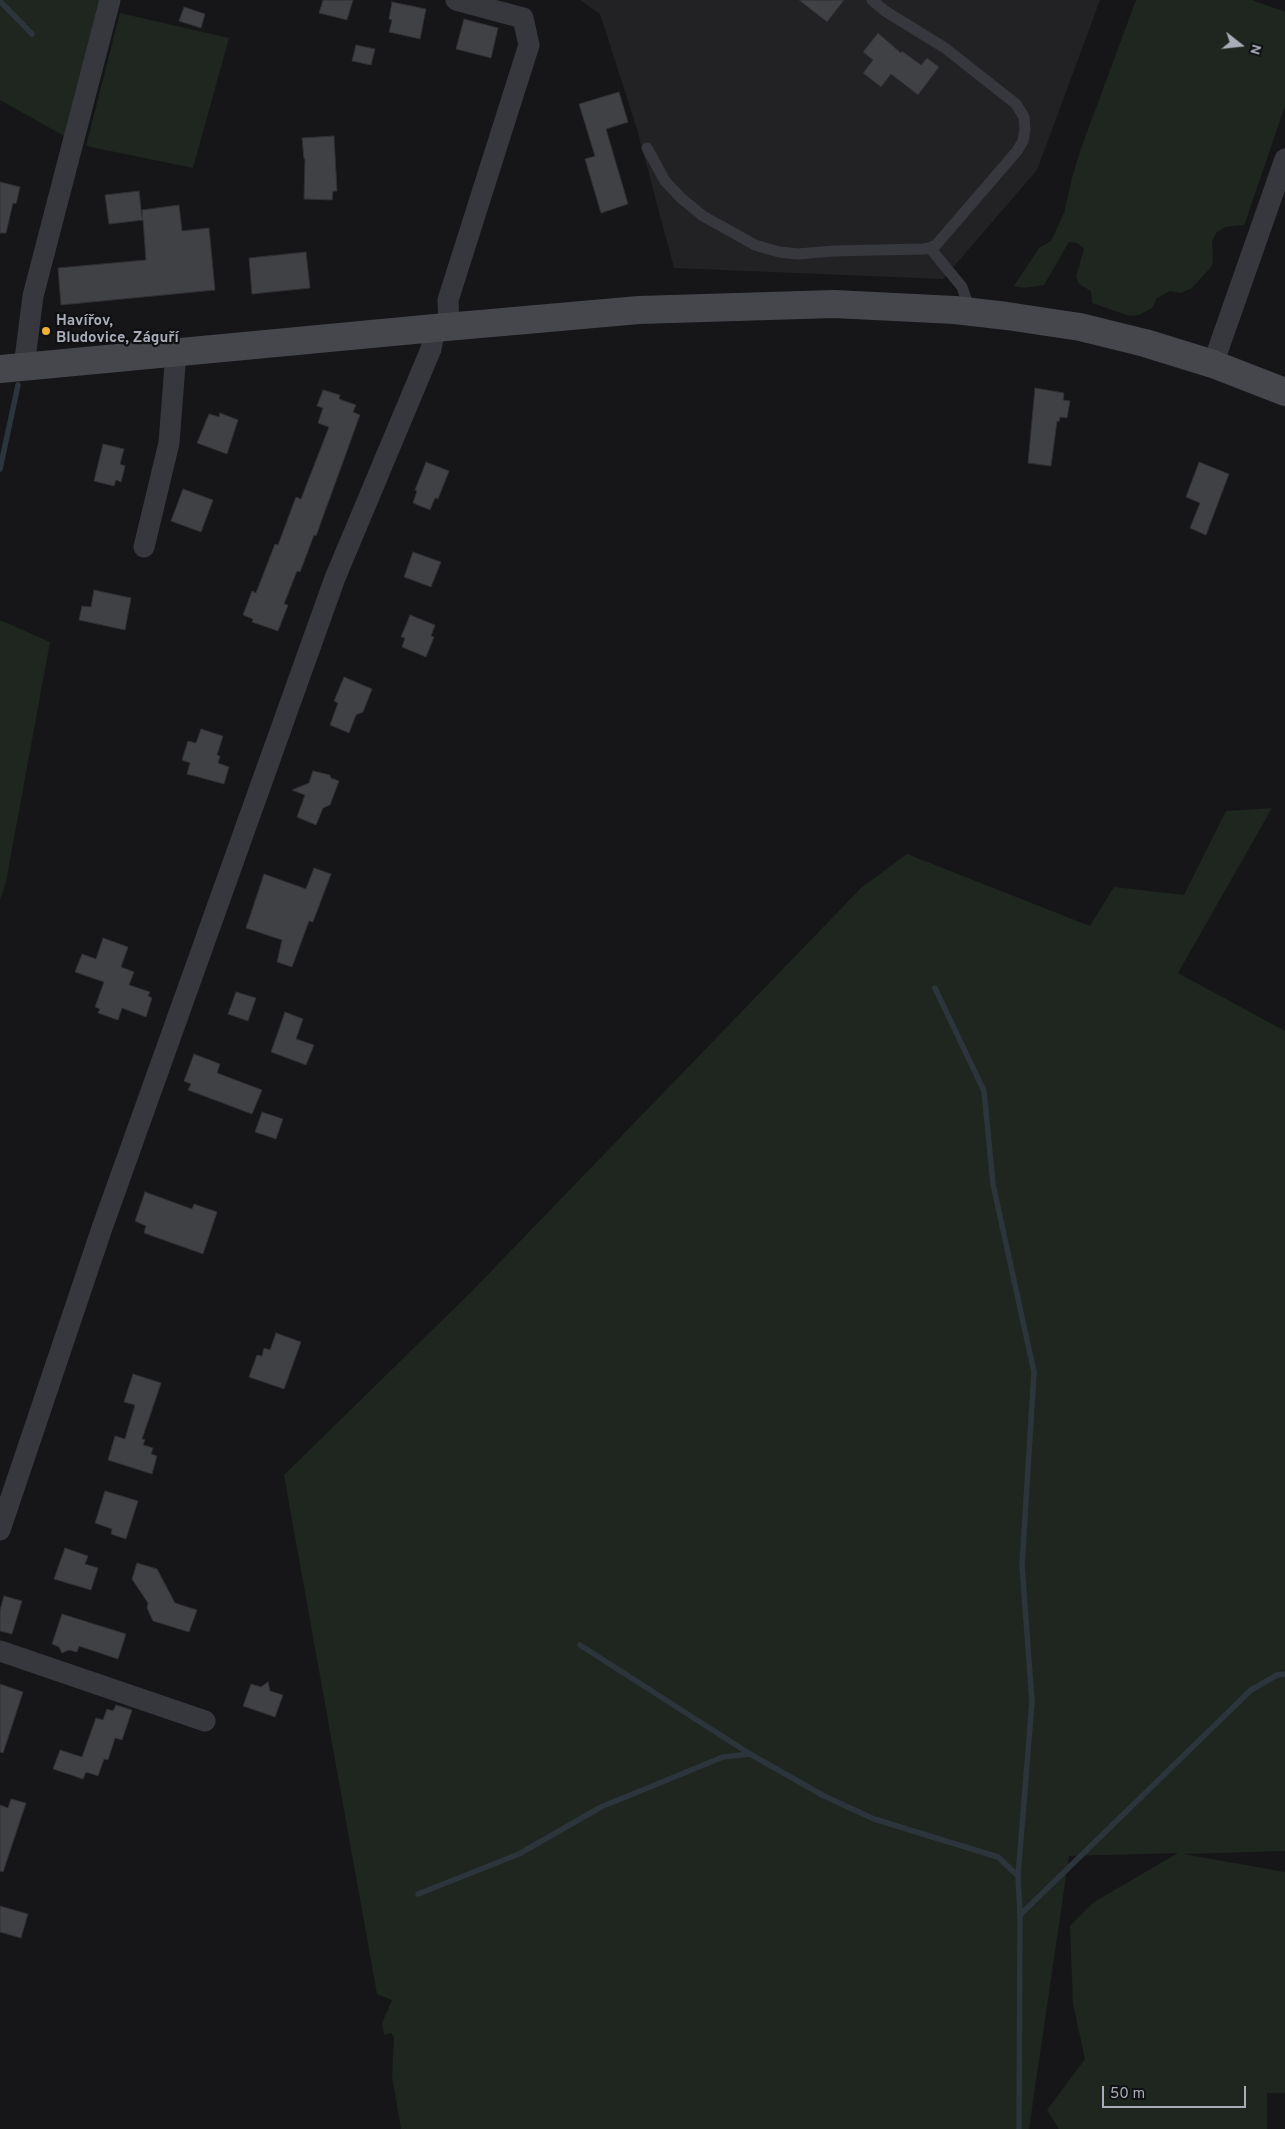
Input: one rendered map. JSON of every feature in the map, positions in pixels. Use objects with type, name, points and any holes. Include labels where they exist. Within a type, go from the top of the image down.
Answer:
[{"type":"street","points":[[110,0],[33,296],[12,368],[639,310],[766,305],[893,306],[970,312],[1080,327],[1145,343],[1213,364],[1285,392]]},
{"type":"street","points":[[0,1530],[102,1228],[335,578],[442,327],[448,300],[529,44],[523,18],[456,0]]},
{"type":"street","points":[[1213,364],[1285,159]]},
{"type":"street","points":[[144,547],[169,443],[176,352]]},
{"type":"street","points":[[0,1651],[206,1720]]},
{"type":"lane","points":[[647,148],[665,181],[681,198],[703,216],[755,245],[779,252],[798,254],[930,248],[936,245],[1017,152],[1023,141],[1026,129],[1024,117],[1016,104],[946,48],[885,11],[872,0]]},
{"type":"lane","points":[[930,248],[962,287],[970,312]]},
{"type":"shaded area","points":[[0,0],[100,0],[64,136],[0,100]]},
{"type":"shaded area","points":[[580,0],[1100,0],[1037,170],[943,279],[674,268],[637,129],[600,14]]},
{"type":"shaded area","points":[[1136,0],[1252,0],[1285,12],[1285,106],[1245,223],[1243,225],[1225,227],[1216,233],[1212,242],[1213,261],[1211,267],[1192,288],[1181,293],[1170,291],[1157,298],[1152,308],[1139,315],[1130,316],[1092,303],[1091,291],[1079,284],[1076,277],[1084,249],[1077,243],[1069,242],[1044,285],[1024,288],[1014,286],[1039,248],[1051,241],[1064,213],[1073,174],[1083,143]]},
{"type":"shaded area","points":[[120,13],[229,38],[193,168],[86,146]]},
{"type":"shaded area","points":[[0,620],[50,642],[6,882],[0,900]]},
{"type":"shaded area","points":[[1272,808],[1178,973],[1285,1031],[1285,1851],[1183,1854],[1285,1872],[1285,2093],[1267,2093],[1267,2129],[1059,2129],[1047,2110],[1085,2059],[1073,2004],[1070,1926],[1094,1902],[1178,1853],[1069,1856],[1029,2129],[401,2129],[392,2076],[394,2037],[391,2033],[384,2035],[382,2023],[392,2000],[377,1994],[284,1475],[471,1292],[861,888],[907,854],[1090,926],[1114,887],[1184,895],[1226,811]]},
{"type":"building","points":[[323,0],[353,0],[347,20],[319,13]]},
{"type":"building","points":[[799,0],[844,0],[827,22]]},
{"type":"building","points":[[392,2],[426,9],[420,39],[389,32],[392,20],[389,19]]},
{"type":"building","points":[[184,7],[205,14],[201,28],[179,21]]},
{"type":"building","points":[[464,19],[498,28],[491,58],[456,49]]},
{"type":"building","points":[[878,33],[901,53],[902,51],[921,65],[927,58],[939,67],[918,95],[891,74],[881,87],[863,73],[873,60],[863,52]]},
{"type":"building","points":[[356,45],[375,49],[371,65],[352,61]]},
{"type":"building","points":[[619,92],[628,122],[606,129],[628,204],[601,213],[585,159],[595,156],[579,104]]},
{"type":"building","points":[[334,136],[337,191],[333,191],[332,200],[304,199],[305,159],[302,138]]},
{"type":"building","points":[[0,182],[20,187],[16,204],[13,203],[6,233],[0,233]]},
{"type":"building","points":[[139,191],[142,218],[142,210],[179,205],[182,231],[209,228],[215,290],[61,305],[58,268],[146,260],[143,220],[109,224],[105,195]]},
{"type":"building","points":[[306,252],[310,288],[252,294],[249,258]]},
{"type":"building","points":[[1035,388],[1064,393],[1063,400],[1070,401],[1067,418],[1060,417],[1059,422],[1057,421],[1051,466],[1028,463]]},
{"type":"building","points":[[323,390],[340,395],[339,399],[356,405],[353,412],[360,415],[316,536],[314,535],[300,572],[297,571],[284,604],[288,605],[278,631],[252,622],[253,619],[243,615],[252,591],[256,593],[275,544],[278,545],[296,497],[301,499],[329,427],[318,423],[323,408],[317,406]]},
{"type":"building","points":[[220,413],[238,420],[227,454],[197,443],[209,414],[219,417]]},
{"type":"building","points":[[103,444],[124,449],[120,464],[125,466],[121,482],[116,480],[114,486],[94,481]]},
{"type":"building","points":[[426,462],[449,471],[438,499],[435,498],[430,510],[413,503],[417,491],[415,490]]},
{"type":"building","points":[[1199,462],[1229,474],[1206,535],[1190,528],[1200,503],[1186,497]]},
{"type":"building","points":[[183,489],[213,500],[201,532],[171,521]]},
{"type":"building","points":[[413,552],[441,562],[431,587],[404,577]]},
{"type":"building","points":[[94,590],[131,598],[125,630],[79,620],[82,606],[91,607]]},
{"type":"building","points":[[410,615],[435,625],[431,636],[434,637],[426,657],[402,647],[405,638],[401,637]]},
{"type":"building","points":[[344,677],[372,689],[363,712],[356,715],[349,733],[330,725],[338,703],[334,701]]},
{"type":"building","points":[[201,729],[223,736],[217,755],[220,756],[218,763],[229,767],[224,784],[187,774],[190,763],[182,760],[188,741],[196,743]]},
{"type":"building","points":[[313,771],[330,775],[331,778],[339,781],[330,805],[323,808],[316,825],[297,817],[305,795],[292,790],[309,783]]},
{"type":"building","points":[[314,868],[331,874],[313,922],[309,921],[292,967],[277,962],[282,940],[246,928],[264,874],[306,889]]},
{"type":"building","points":[[103,938],[128,947],[121,967],[134,972],[129,985],[150,992],[148,996],[152,998],[146,1017],[122,1008],[118,1020],[98,1013],[100,1009],[95,1007],[104,982],[75,972],[82,954],[96,959]]},
{"type":"building","points":[[236,992],[256,998],[248,1021],[228,1014]]},
{"type":"building","points":[[285,1012],[303,1019],[296,1039],[314,1045],[306,1065],[271,1052]]},
{"type":"building","points":[[194,1054],[220,1064],[217,1073],[262,1090],[252,1114],[188,1090],[191,1084],[184,1081]]},
{"type":"building","points":[[262,1112],[283,1119],[276,1139],[255,1132]]},
{"type":"building","points":[[145,1192],[192,1209],[194,1204],[217,1212],[203,1254],[144,1233],[146,1226],[135,1221]]},
{"type":"building","points":[[276,1333],[301,1342],[284,1389],[249,1377],[257,1355],[262,1356],[264,1348],[270,1350]]},
{"type":"building","points":[[133,1374],[161,1383],[142,1439],[145,1440],[143,1445],[153,1448],[151,1454],[157,1456],[152,1474],[108,1460],[115,1436],[125,1439],[135,1405],[124,1402]]},
{"type":"building","points":[[105,1491],[138,1501],[126,1539],[111,1534],[112,1529],[95,1523]]},
{"type":"building","points":[[65,1548],[88,1556],[85,1564],[98,1568],[91,1590],[54,1579]]},
{"type":"building","points":[[137,1563],[157,1569],[175,1603],[197,1610],[189,1632],[153,1621],[147,1608],[148,1603],[132,1579]]},
{"type":"building","points":[[4,1596],[22,1601],[12,1634],[0,1631],[0,1610]]},
{"type":"building","points":[[62,1614],[126,1634],[118,1659],[79,1646],[77,1652],[69,1650],[62,1653],[59,1647],[52,1644]]},
{"type":"building","points":[[268,1682],[270,1691],[283,1695],[275,1717],[243,1706],[251,1684],[261,1687]]},
{"type":"building","points":[[0,1684],[23,1692],[3,1753],[0,1752]]},
{"type":"building","points":[[116,1705],[132,1710],[122,1740],[115,1738],[108,1760],[104,1759],[98,1776],[86,1772],[83,1779],[53,1769],[60,1750],[82,1757],[96,1718],[103,1720],[107,1709],[113,1711]]},
{"type":"building","points":[[11,1799],[26,1803],[3,1872],[0,1871],[0,1805],[8,1808]]},
{"type":"building","points":[[0,1906],[28,1914],[21,1938],[0,1932]]},
{"type":"waterway","points":[[0,1],[32,34]]},
{"type":"waterway","points":[[0,469],[18,385]]},
{"type":"waterway","points":[[935,988],[984,1091],[993,1184],[1034,1372],[1022,1565],[1032,1702],[1018,1876],[1020,1915],[1019,2129]]},
{"type":"waterway","points":[[580,1645],[750,1754],[824,1796],[874,1819],[998,1857],[1018,1876]]},
{"type":"waterway","points":[[1020,1915],[1251,1690],[1277,1675],[1285,1674]]},
{"type":"waterway","points":[[418,1894],[519,1854],[601,1807],[723,1757],[750,1754]]},
{"type":"place","name":"Havířov, Bludovice, Záguří","points":[[46,331]]}]
